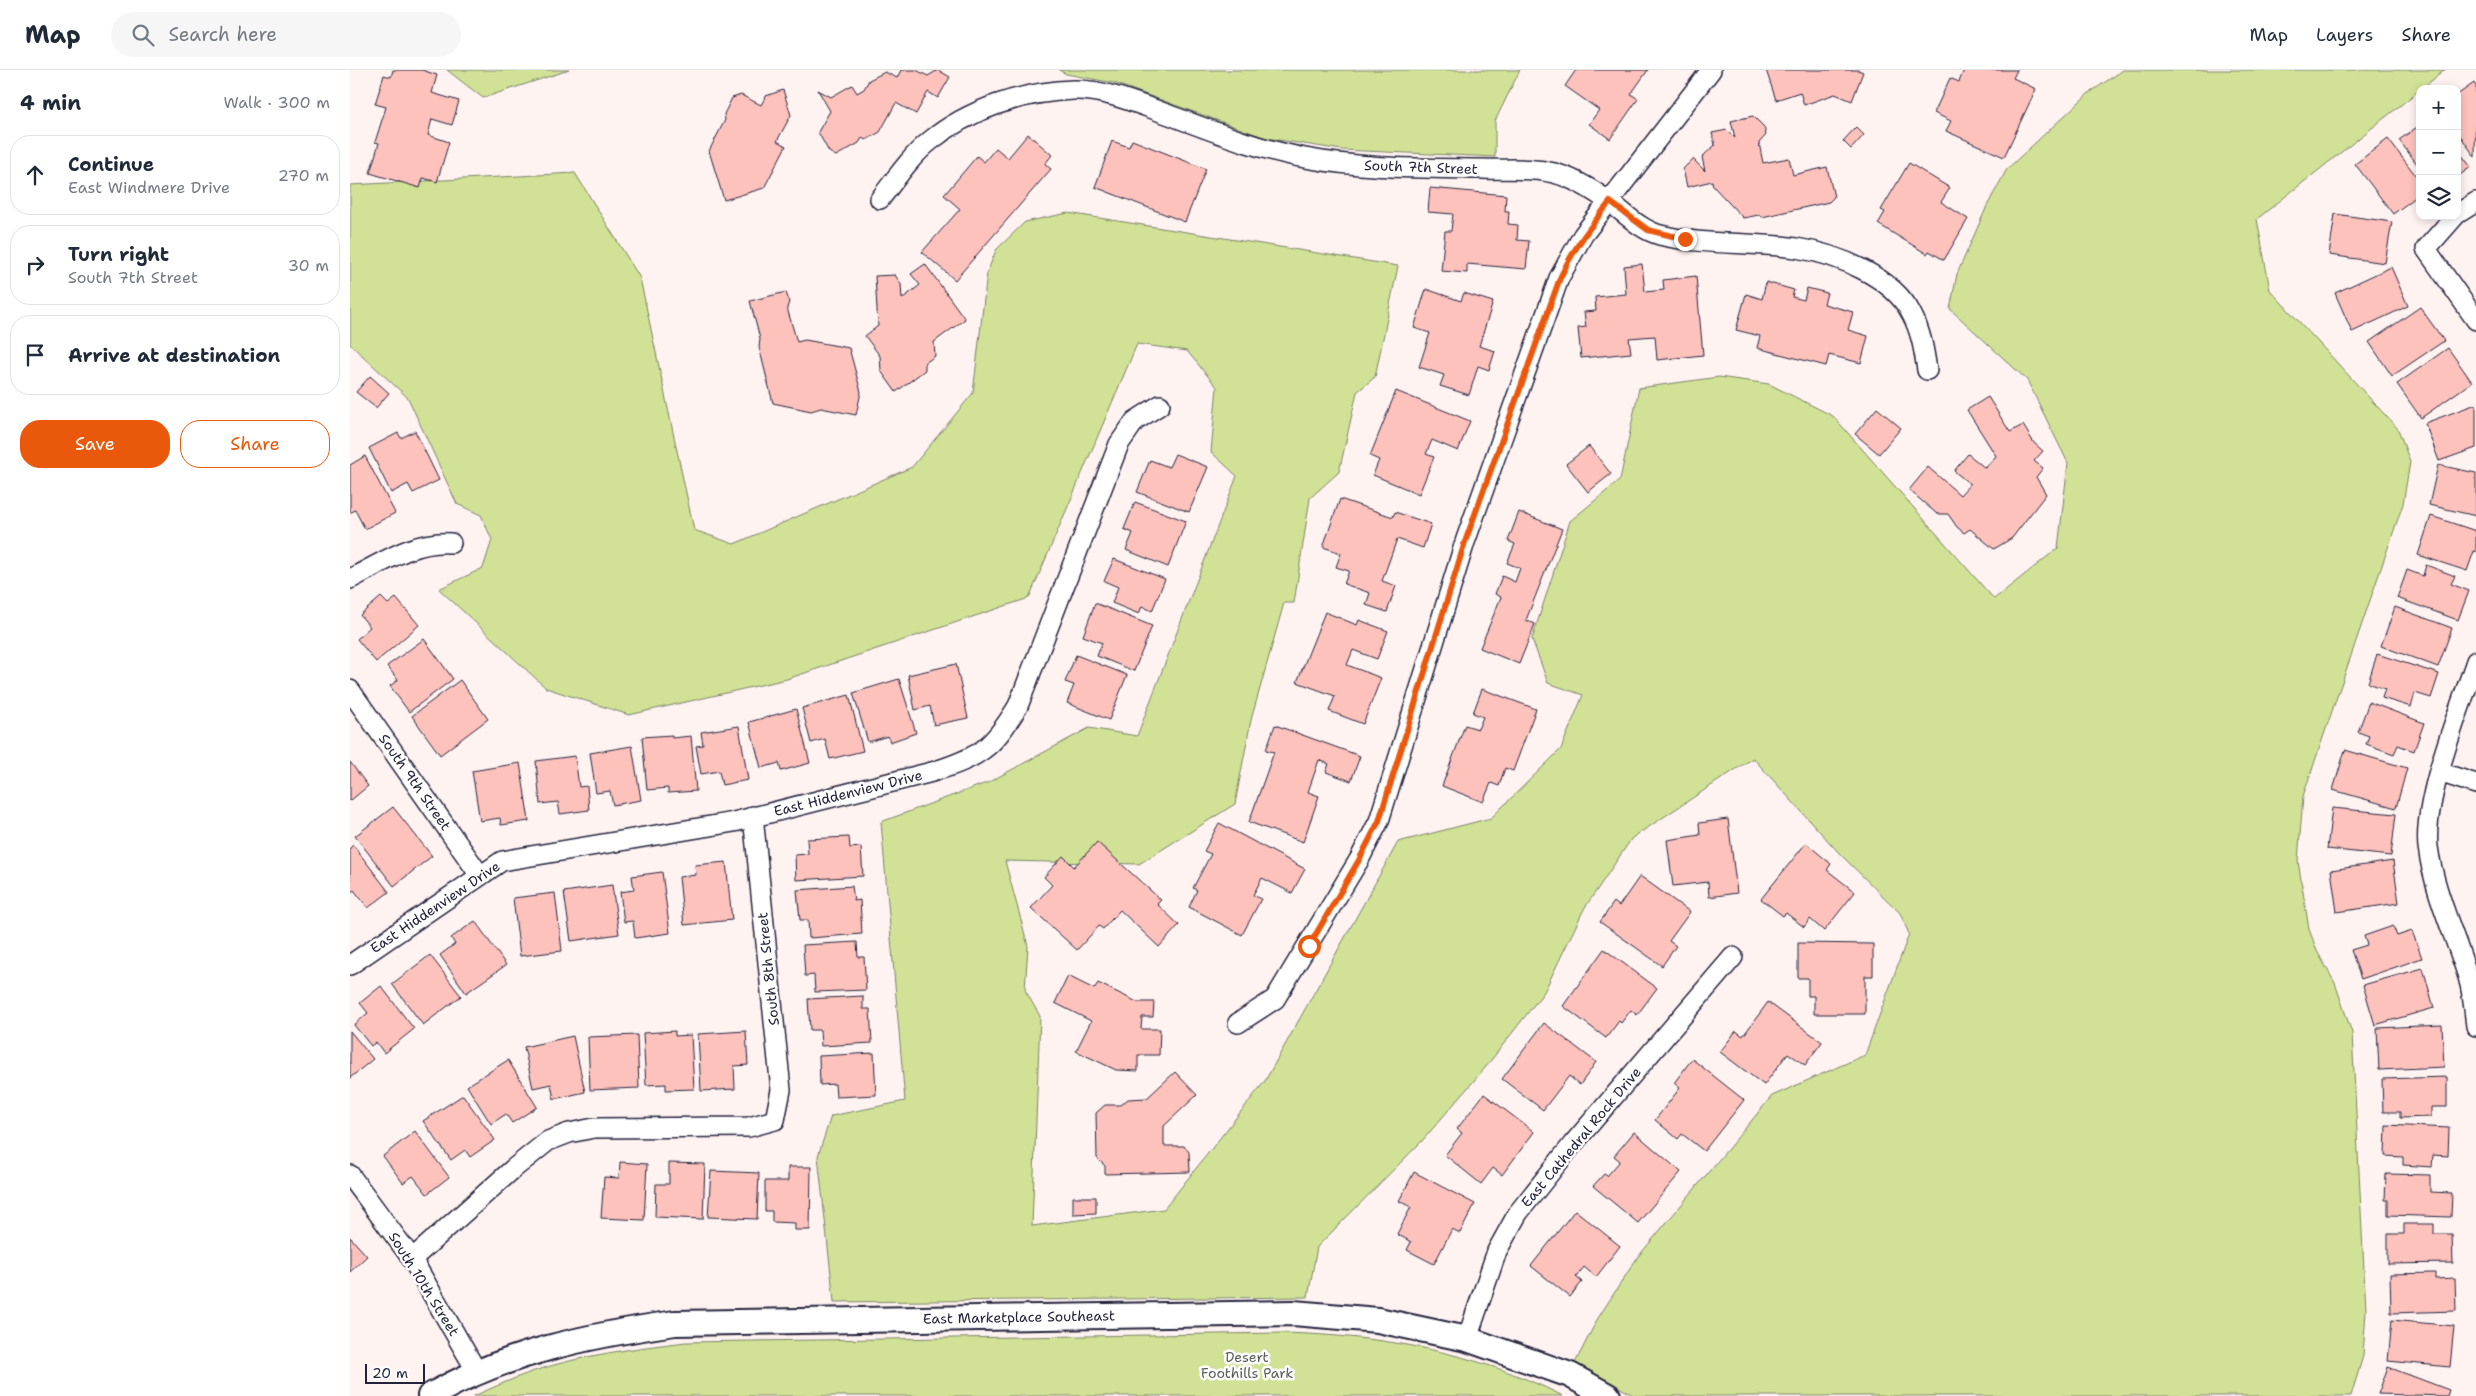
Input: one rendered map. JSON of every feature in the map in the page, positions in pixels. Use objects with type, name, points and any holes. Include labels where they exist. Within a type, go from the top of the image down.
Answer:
[{"type":"street","points":[[1238,1023],[1275,999],[1359,860],[1379,821],[1465,542],[1560,278],[1583,235],[1711,70]]},
{"type":"street","name":"South 7th Street","points":[[880,200],[910,162],[930,141],[962,119],[1022,97],[1074,90],[1110,96],[1235,139],[1304,158],[1404,167],[1531,169],[1570,178],[1610,202],[1641,226],[1660,235],[1685,239],[1798,248],[1863,270],[1899,295],[1911,312],[1920,333],[1927,370]]},
{"type":"street","points":[[2461,212],[2476,202]]},
{"type":"street","points":[[2452,220],[2426,249],[2476,320]]},
{"type":"street","name":"East Hiddenview Drive","points":[[350,964],[479,874],[502,861],[753,816],[961,763],[982,752],[1000,735],[1018,706],[1118,444],[1136,421],[1160,405]]},
{"type":"street","points":[[350,579],[408,550],[434,542],[451,543]]},
{"type":"street","points":[[2476,661],[2439,772],[2429,819],[2428,845],[2432,870],[2469,980],[2476,1026]]},
{"type":"street","name":"South 9th Street","points":[[350,690],[479,874]]},
{"type":"street","points":[[2439,772],[2476,784]]},
{"type":"street","name":"South 8th Street","points":[[412,1259],[513,1169],[548,1142],[569,1133],[594,1128],[749,1127],[775,1120],[781,1090],[753,816]]},
{"type":"street","name":"East Cathedral Rock Drive","points":[[1467,1339],[1497,1251],[1518,1213],[1572,1145],[1733,958]]},
{"type":"street","name":"South 10th Street","points":[[350,1175],[412,1259],[477,1372]]},
{"type":"street","name":"East Marketplace Southeast","points":[[430,1396],[477,1372],[585,1338],[675,1323],[1293,1313],[1378,1320],[1467,1339],[1570,1375],[1608,1396]]},
{"type":"green space","points":[[447,70],[569,70],[483,98]]},
{"type":"green space","points":[[1059,70],[1520,70],[1495,121],[1495,157],[1342,150],[1266,138],[1114,83],[1066,74]]},
{"type":"green space","points":[[2123,70],[2445,70],[2426,85],[2416,85],[2416,93],[2257,219],[2270,290],[2398,429],[2410,462],[2403,504],[2303,796],[2298,861],[2309,929],[2317,951],[2335,983],[2352,1033],[2366,1310],[2363,1356],[2351,1396],[1635,1396],[1575,1363],[1598,1318],[1637,1258],[1772,1096],[1865,1055],[1909,934],[1900,913],[1840,854],[1753,758],[1632,838],[1584,909],[1544,992],[1485,1068],[1422,1141],[1317,1247],[1308,1297],[834,1302],[818,1156],[831,1116],[905,1101],[881,822],[989,782],[1089,728],[1137,736],[1237,476],[1211,452],[1217,387],[1187,351],[1137,344],[1029,598],[787,679],[629,715],[546,688],[439,589],[483,568],[492,540],[481,515],[457,504],[408,398],[350,344],[350,185],[575,173],[640,278],[694,530],[734,544],[912,467],[973,393],[987,273],[996,250],[1025,222],[1068,213],[1398,266],[1375,377],[1357,392],[1339,472],[1310,498],[1294,603],[1284,603],[1251,720],[1235,804],[1139,864],[1005,861],[1028,946],[1025,990],[1040,1016],[1032,1226],[1164,1209],[1265,1081],[1398,842],[1491,818],[1561,749],[1583,695],[1548,683],[1532,639],[1570,521],[1620,480],[1639,388],[1719,377],[1769,384],[1833,416],[1994,599],[2058,548],[2068,463],[2027,380],[1950,309],[1957,274],[1987,206],[2007,169],[2089,93]]},
{"type":"green space","name":"Desert Foothills Park","points":[[1284,1333],[1392,1342],[1427,1349],[1496,1368],[1529,1380],[1563,1396],[474,1396],[553,1365],[590,1356],[686,1342]]},
{"type":"building","points":[[393,70],[422,70],[437,75],[432,93],[459,101],[452,125],[432,119],[428,135],[449,142],[437,182],[423,178],[420,188],[370,173],[379,143],[375,142],[386,107],[375,104],[384,75],[391,77]]},
{"type":"building","points":[[901,70],[916,70],[928,76],[938,70],[950,77],[938,98],[928,92],[916,114],[896,103],[880,132],[866,140],[862,138],[859,143],[836,156],[829,152],[818,132],[830,111],[818,90],[831,97],[852,85],[857,93],[864,89],[869,80],[885,72],[897,78]]},
{"type":"building","points":[[1576,70],[1648,70],[1631,94],[1638,99],[1610,139],[1589,124],[1599,110],[1565,86]]},
{"type":"building","points":[[1766,70],[1858,70],[1863,72],[1852,101],[1835,94],[1804,105],[1800,92],[1776,100]]},
{"type":"building","points":[[1964,70],[2017,70],[2013,78],[2036,89],[2004,157],[1946,131],[1951,121],[1934,113],[1950,78],[1959,82]]},
{"type":"building","points":[[2474,83],[2476,86],[2475,157],[2461,137],[2461,92]]},
{"type":"building","points":[[783,90],[791,115],[777,141],[786,146],[764,188],[724,200],[709,151],[725,120],[724,114],[732,98],[741,95],[761,105],[766,96]]},
{"type":"building","points":[[1753,116],[1764,127],[1766,135],[1759,143],[1763,163],[1789,158],[1793,175],[1827,167],[1834,197],[1829,202],[1762,217],[1759,215],[1743,218],[1713,186],[1712,181],[1687,187],[1683,169],[1693,159],[1705,171],[1702,157],[1715,145],[1712,133],[1727,130],[1735,138],[1731,121]]},
{"type":"building","points":[[1856,127],[1864,135],[1851,149],[1843,141]]},
{"type":"building","points":[[2416,128],[2416,163],[2399,140]]},
{"type":"building","points":[[1028,134],[1052,155],[1045,164],[1051,169],[955,280],[922,252],[960,209],[944,195],[977,156],[984,162],[996,148],[1008,158]]},
{"type":"building","points":[[2388,139],[2416,176],[2416,197],[2393,214],[2355,164]]},
{"type":"building","points":[[1132,140],[1206,169],[1185,222],[1095,187],[1112,141],[1129,147]]},
{"type":"building","points":[[2461,154],[2471,167],[2461,174]]},
{"type":"building","points":[[1909,163],[1950,188],[1941,202],[1968,219],[1944,260],[1929,251],[1927,254],[1878,224],[1885,212],[1881,210]]},
{"type":"building","points":[[1430,188],[1506,195],[1505,211],[1509,211],[1508,224],[1518,225],[1517,240],[1529,241],[1526,269],[1467,264],[1467,273],[1441,271],[1445,231],[1451,231],[1453,214],[1428,212]]},
{"type":"building","points":[[2335,214],[2392,222],[2385,263],[2329,255]]},
{"type":"building","points":[[925,264],[965,319],[934,342],[935,356],[925,363],[925,370],[896,392],[881,371],[880,356],[865,336],[878,326],[875,276],[895,275],[901,284],[902,299],[920,285],[911,274]]},
{"type":"building","points":[[1642,264],[1645,292],[1664,290],[1663,280],[1696,276],[1703,355],[1657,360],[1655,336],[1629,338],[1631,353],[1581,358],[1578,328],[1586,327],[1584,312],[1596,311],[1595,297],[1626,294],[1624,266]]},
{"type":"building","points":[[2391,267],[2408,306],[2352,332],[2335,293]]},
{"type":"building","points":[[1766,282],[1794,290],[1792,297],[1804,300],[1807,288],[1827,293],[1824,304],[1853,312],[1848,330],[1868,336],[1861,363],[1829,355],[1826,366],[1757,348],[1760,336],[1736,330],[1746,294],[1762,299]]},
{"type":"building","points":[[1426,289],[1461,301],[1464,293],[1493,302],[1479,346],[1495,351],[1489,370],[1478,366],[1469,395],[1440,386],[1444,375],[1419,367],[1430,333],[1414,328]]},
{"type":"building","points":[[786,292],[789,302],[787,308],[797,342],[805,340],[849,348],[861,392],[856,415],[821,408],[811,411],[773,403],[750,301]]},
{"type":"building","points":[[2420,307],[2444,341],[2392,376],[2369,342]]},
{"type":"building","points":[[2448,348],[2472,382],[2421,418],[2397,384]]},
{"type":"building","points":[[370,376],[389,393],[376,408],[356,392]]},
{"type":"building","points":[[1396,391],[1470,421],[1458,451],[1432,440],[1426,454],[1434,457],[1419,494],[1373,475],[1379,460],[1370,456]]},
{"type":"building","points":[[1988,397],[2010,432],[2023,425],[2034,443],[2043,451],[2034,461],[2043,468],[2036,477],[2046,494],[2012,538],[1994,549],[1970,529],[1964,533],[1948,514],[1937,514],[1909,490],[1928,467],[1960,495],[1970,484],[1954,471],[1968,454],[1985,468],[1996,456],[1967,410]]},
{"type":"building","points":[[2476,404],[2476,448],[2439,461],[2425,423]]},
{"type":"building","points":[[1877,408],[1901,428],[1879,454],[1855,434]]},
{"type":"building","points":[[415,431],[439,480],[413,493],[408,484],[391,493],[369,448],[398,433],[401,438]]},
{"type":"building","points":[[1589,446],[1611,474],[1588,492],[1566,464]]},
{"type":"building","points":[[1175,454],[1208,467],[1189,512],[1137,492],[1150,460],[1169,467]]},
{"type":"building","points":[[365,456],[395,513],[365,529],[355,510],[350,513],[350,465]]},
{"type":"building","points":[[2438,465],[2476,473],[2476,516],[2429,505]]},
{"type":"building","points":[[1340,499],[1393,517],[1395,512],[1431,524],[1423,548],[1397,539],[1382,581],[1396,586],[1387,612],[1366,605],[1370,593],[1344,584],[1349,571],[1336,567],[1341,553],[1323,547]]},
{"type":"building","points":[[1135,502],[1186,521],[1168,567],[1126,550],[1133,533],[1124,529]]},
{"type":"building","points":[[1519,512],[1562,529],[1526,620],[1535,624],[1519,664],[1480,648],[1501,597],[1495,594],[1502,576],[1515,582],[1520,568],[1507,563],[1515,544],[1508,541]]},
{"type":"building","points":[[2431,516],[2476,531],[2476,552],[2474,551],[2467,571],[2418,555]]},
{"type":"building","points":[[1114,559],[1165,579],[1152,611],[1142,606],[1139,614],[1112,603],[1118,587],[1104,581]]},
{"type":"building","points":[[2426,565],[2455,576],[2451,584],[2469,591],[2458,620],[2397,598],[2407,570],[2423,576]]},
{"type":"building","points":[[381,597],[388,604],[396,598],[419,625],[376,662],[357,639],[370,627],[360,615]]},
{"type":"building","points":[[1095,603],[1152,626],[1134,671],[1097,656],[1102,643],[1083,636]]},
{"type":"building","points":[[2395,607],[2452,628],[2438,667],[2381,646]]},
{"type":"building","points":[[1325,612],[1357,625],[1359,620],[1388,631],[1377,659],[1353,650],[1347,665],[1381,678],[1363,724],[1329,711],[1335,696],[1297,682]]},
{"type":"building","points":[[424,639],[453,679],[409,712],[390,686],[398,680],[387,666]]},
{"type":"building","points":[[2377,654],[2439,674],[2431,698],[2415,693],[2411,707],[2382,698],[2385,689],[2368,683]]},
{"type":"building","points":[[1076,655],[1127,675],[1109,720],[1067,703],[1074,685],[1065,682]]},
{"type":"building","points":[[956,664],[968,718],[934,725],[930,706],[915,710],[908,675]]},
{"type":"building","points":[[899,679],[916,733],[890,742],[888,736],[868,742],[853,693]]},
{"type":"building","points":[[460,680],[488,719],[440,755],[412,716]]},
{"type":"building","points":[[1482,689],[1536,709],[1513,771],[1505,768],[1499,786],[1491,783],[1483,802],[1442,786],[1465,725],[1478,729],[1483,717],[1473,713]]},
{"type":"building","points":[[849,695],[863,751],[830,759],[825,739],[811,743],[802,708]]},
{"type":"building","points":[[2369,702],[2424,723],[2414,751],[2398,745],[2394,754],[2366,744],[2369,736],[2358,732]]},
{"type":"building","points":[[796,709],[810,763],[781,771],[779,763],[761,768],[749,722]]},
{"type":"building","points":[[1275,725],[1360,756],[1351,781],[1326,772],[1329,764],[1319,760],[1308,792],[1319,796],[1303,842],[1249,822],[1274,752],[1266,750]]},
{"type":"building","points":[[739,726],[748,780],[722,785],[719,771],[701,774],[696,746],[703,745],[701,732]]},
{"type":"building","points":[[672,735],[672,738],[691,736],[696,791],[668,793],[668,788],[647,790],[642,737]]},
{"type":"building","points":[[632,746],[641,800],[613,805],[610,791],[596,793],[590,753]]},
{"type":"building","points":[[2345,750],[2407,768],[2396,808],[2333,790]]},
{"type":"building","points":[[575,756],[579,787],[587,786],[589,810],[560,814],[558,802],[540,804],[536,761]]},
{"type":"building","points":[[350,762],[368,786],[350,801]]},
{"type":"building","points":[[520,763],[529,821],[501,825],[500,818],[480,821],[472,771]]},
{"type":"building","points":[[393,807],[432,856],[394,886],[355,836]]},
{"type":"building","points":[[2332,808],[2396,814],[2391,856],[2327,849]]},
{"type":"building","points":[[1728,819],[1737,893],[1709,897],[1708,882],[1673,886],[1667,840],[1700,835],[1699,823]]},
{"type":"building","points":[[1219,823],[1305,869],[1292,893],[1262,878],[1253,895],[1261,899],[1242,935],[1189,907],[1197,890],[1193,888],[1211,854],[1204,851]]},
{"type":"building","points":[[849,837],[850,848],[861,847],[863,876],[796,880],[795,855],[808,854],[807,839]]},
{"type":"building","points":[[1097,842],[1161,900],[1157,904],[1179,925],[1159,947],[1120,910],[1103,929],[1099,926],[1077,950],[1031,908],[1052,885],[1044,877],[1063,856],[1074,867]]},
{"type":"building","points":[[1806,843],[1831,864],[1827,870],[1855,892],[1824,931],[1810,919],[1804,927],[1786,913],[1783,916],[1761,899]]},
{"type":"building","points":[[353,845],[389,892],[368,908],[354,890],[350,893],[350,848]]},
{"type":"building","points":[[2393,861],[2399,903],[2337,912],[2331,870]]},
{"type":"building","points":[[726,862],[732,920],[684,925],[679,877],[696,875],[695,865]]},
{"type":"building","points":[[662,872],[670,933],[635,938],[633,921],[624,922],[620,892],[634,890],[632,876]]},
{"type":"building","points":[[1640,876],[1690,912],[1669,941],[1676,946],[1662,966],[1600,922],[1614,902],[1619,906]]},
{"type":"building","points":[[612,885],[619,934],[571,941],[564,892]]},
{"type":"building","points":[[852,886],[854,901],[860,900],[862,934],[809,938],[808,920],[800,920],[797,890]]},
{"type":"building","points":[[555,893],[562,951],[520,956],[513,898]]},
{"type":"building","points":[[475,921],[506,965],[466,993],[440,955],[455,944],[451,938]]},
{"type":"building","points":[[2393,926],[2397,936],[2412,931],[2422,958],[2361,979],[2351,950],[2367,945],[2364,936]]},
{"type":"building","points":[[857,942],[858,957],[864,957],[866,990],[815,992],[814,975],[805,976],[803,945]]},
{"type":"building","points":[[1798,943],[1873,944],[1873,976],[1865,976],[1865,1014],[1814,1014],[1814,996],[1808,996],[1808,978],[1798,978]]},
{"type":"building","points":[[1604,949],[1657,988],[1637,1015],[1631,1010],[1621,1023],[1619,1021],[1606,1038],[1563,1006]]},
{"type":"building","points":[[430,955],[461,996],[423,1025],[392,984]]},
{"type":"building","points":[[2423,968],[2434,1008],[2375,1025],[2363,985]]},
{"type":"building","points":[[1068,976],[1094,989],[1098,983],[1137,1002],[1154,1002],[1153,1017],[1142,1017],[1141,1029],[1160,1029],[1159,1055],[1138,1055],[1138,1071],[1116,1070],[1076,1051],[1091,1021],[1055,1003]]},
{"type":"building","points":[[381,986],[414,1029],[384,1053],[376,1042],[371,1046],[354,1025],[368,1013],[360,1003]]},
{"type":"building","points":[[863,996],[863,1009],[870,1009],[872,1043],[821,1046],[820,1030],[810,1030],[808,999]]},
{"type":"building","points":[[1768,1002],[1822,1042],[1805,1065],[1788,1053],[1764,1085],[1720,1052],[1736,1031],[1743,1036]]},
{"type":"building","points":[[1544,1023],[1596,1062],[1580,1085],[1569,1076],[1543,1110],[1502,1079]]},
{"type":"building","points":[[2442,1025],[2444,1067],[2379,1070],[2377,1028]]},
{"type":"building","points":[[350,1031],[373,1059],[350,1078]]},
{"type":"building","points":[[675,1031],[675,1036],[691,1035],[694,1089],[666,1090],[666,1084],[646,1085],[643,1033]]},
{"type":"building","points":[[746,1031],[748,1065],[734,1066],[735,1089],[701,1091],[698,1034]]},
{"type":"building","points":[[637,1035],[639,1088],[590,1090],[588,1037]]},
{"type":"building","points":[[573,1036],[585,1092],[554,1099],[551,1084],[533,1088],[524,1047]]},
{"type":"building","points":[[874,1053],[876,1095],[836,1097],[835,1084],[820,1085],[819,1056]]},
{"type":"building","points":[[1692,1059],[1744,1100],[1704,1151],[1682,1134],[1678,1139],[1655,1120],[1680,1088],[1674,1083]]},
{"type":"building","points":[[508,1060],[537,1107],[512,1123],[506,1114],[491,1124],[467,1086]]},
{"type":"building","points":[[1175,1072],[1197,1095],[1164,1126],[1164,1146],[1184,1146],[1189,1152],[1190,1172],[1105,1174],[1105,1166],[1097,1158],[1096,1113],[1105,1105],[1121,1105],[1128,1099],[1147,1098]]},
{"type":"building","points":[[2447,1077],[2447,1107],[2431,1107],[2431,1117],[2400,1118],[2400,1112],[2383,1112],[2382,1079]]},
{"type":"building","points":[[1484,1094],[1534,1132],[1502,1175],[1493,1168],[1481,1184],[1445,1155],[1462,1133],[1457,1129]]},
{"type":"building","points":[[463,1095],[495,1140],[470,1157],[465,1150],[451,1160],[423,1121]]},
{"type":"building","points":[[2386,1125],[2449,1128],[2448,1156],[2433,1155],[2432,1167],[2403,1165],[2403,1157],[2385,1156]]},
{"type":"building","points":[[415,1131],[449,1177],[427,1194],[413,1176],[403,1183],[383,1156]]},
{"type":"building","points":[[1634,1132],[1681,1172],[1638,1223],[1593,1186],[1604,1174],[1607,1176],[1620,1161],[1614,1156]]},
{"type":"building","points":[[620,1162],[647,1164],[644,1220],[601,1218],[604,1177],[619,1178]]},
{"type":"building","points":[[669,1163],[705,1164],[703,1219],[655,1217],[656,1184],[669,1184]]},
{"type":"building","points":[[788,1167],[811,1167],[810,1230],[795,1230],[795,1223],[772,1222],[772,1211],[765,1211],[765,1181],[788,1181]]},
{"type":"building","points":[[711,1171],[759,1173],[757,1219],[708,1217]]},
{"type":"building","points":[[1414,1172],[1475,1204],[1460,1233],[1452,1229],[1434,1264],[1407,1250],[1411,1242],[1397,1234],[1411,1207],[1399,1201]]},
{"type":"building","points":[[2386,1174],[2430,1175],[2430,1192],[2452,1193],[2451,1217],[2388,1215],[2388,1200],[2385,1200]]},
{"type":"building","points":[[1073,1197],[1096,1197],[1096,1213],[1073,1214]]},
{"type":"building","points":[[1575,1210],[1620,1246],[1596,1277],[1584,1267],[1576,1277],[1582,1282],[1570,1297],[1531,1266]]},
{"type":"building","points":[[2404,1224],[2434,1224],[2434,1234],[2452,1234],[2453,1263],[2388,1264],[2388,1234],[2404,1234]]},
{"type":"building","points":[[350,1237],[367,1256],[350,1272]]},
{"type":"building","points":[[2435,1273],[2435,1279],[2455,1278],[2456,1311],[2391,1313],[2390,1274]]},
{"type":"building","points":[[2392,1320],[2454,1326],[2450,1367],[2388,1361]]},
{"type":"building","points":[[2388,1367],[2449,1390],[2447,1396],[2378,1394]]},
{"type":"route","points":[[1309,946],[1359,860],[1379,821],[1392,784],[1465,542],[1570,255],[1583,235],[1610,202],[1648,230],[1660,235],[1685,239]]}]
